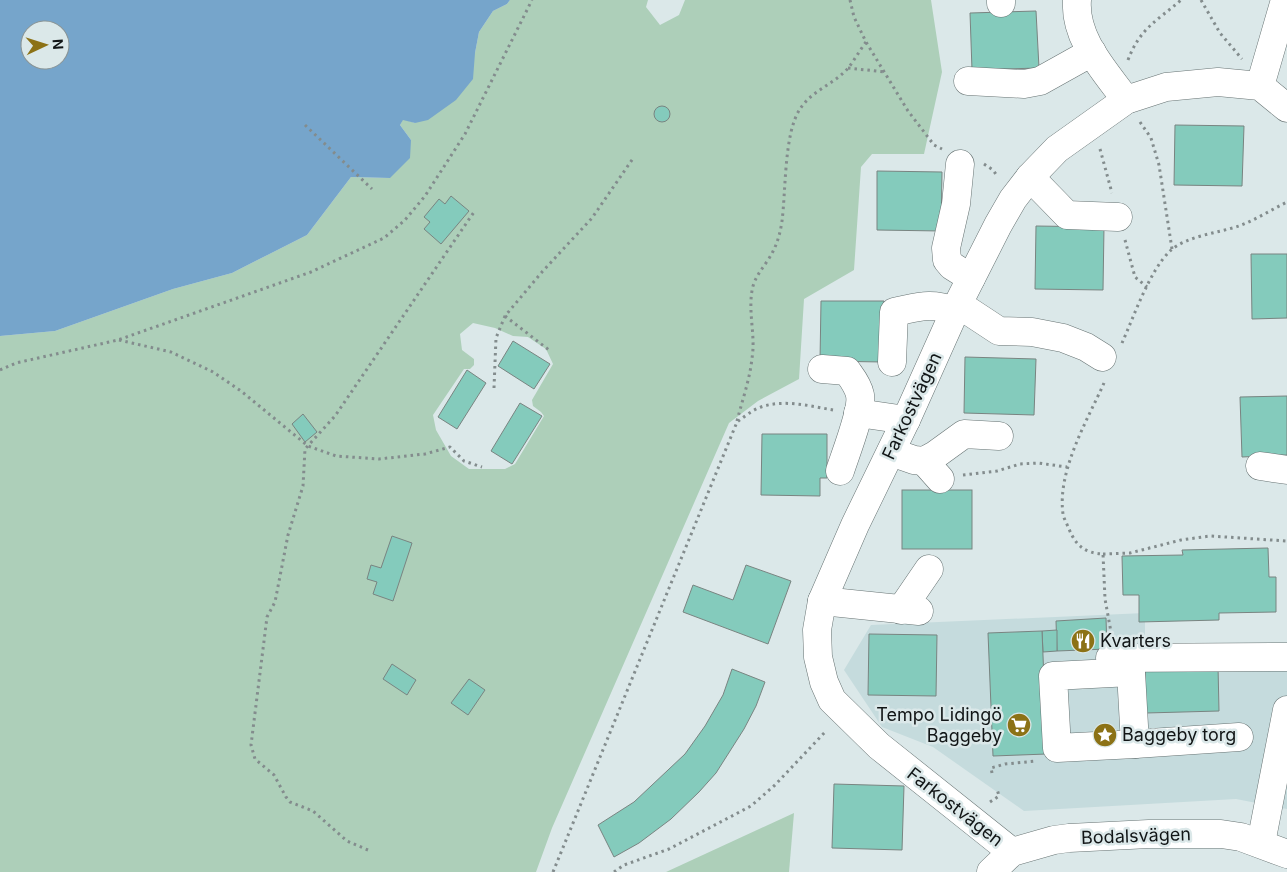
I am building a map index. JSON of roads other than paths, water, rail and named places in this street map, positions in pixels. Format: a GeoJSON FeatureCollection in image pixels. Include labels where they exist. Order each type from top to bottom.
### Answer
{"type":"FeatureCollection","features":[{"type":"Feature","properties":{"kind":"street"},"geometry":{"type":"LineString","coordinates":[[1077,0],[1078,24],[1092,52],[1126,100]]}},
{"type":"Feature","properties":{"kind":"street"},"geometry":{"type":"LineString","coordinates":[[1285,0],[1261,83],[1287,108]]}},
{"type":"Feature","properties":{"kind":"street"},"geometry":{"type":"LineString","coordinates":[[968,81],[1024,84],[1040,81],[1092,52]]}},
{"type":"Feature","properties":{"kind":"street","name":"Farkostvägen"},"geometry":{"type":"LineString","coordinates":[[1012,852],[879,746],[832,700],[824,682],[818,657],[817,630],[822,601],[956,308],[1013,199],[1030,177],[1057,149],[1126,100],[1166,87],[1218,82],[1261,83]]}},
{"type":"Feature","properties":{"kind":"street"},"geometry":{"type":"LineString","coordinates":[[962,159],[956,204],[946,248],[948,260],[952,266],[971,278]]}},
{"type":"Feature","properties":{"kind":"street"},"geometry":{"type":"LineString","coordinates":[[1030,177],[1066,215],[1118,217]]}},
{"type":"Feature","properties":{"kind":"street"},"geometry":{"type":"LineString","coordinates":[[892,362],[894,312],[929,305],[956,308],[999,331],[1032,332],[1063,338],[1086,347],[1109,362]]}},
{"type":"Feature","properties":{"kind":"street"},"geometry":{"type":"LineString","coordinates":[[822,369],[847,371],[856,384],[860,396],[858,413],[840,471]]}},
{"type":"Feature","properties":{"kind":"street"},"geometry":{"type":"LineString","coordinates":[[858,413],[906,420]]}},
{"type":"Feature","properties":{"kind":"street"},"geometry":{"type":"LineString","coordinates":[[891,452],[914,460],[932,470],[936,456],[964,434],[999,436]]}},
{"type":"Feature","properties":{"kind":"street"},"geometry":{"type":"LineString","coordinates":[[1260,466],[1287,470]]}},
{"type":"Feature","properties":{"kind":"street"},"geometry":{"type":"LineString","coordinates":[[822,601],[910,610],[929,569]]}},
{"type":"Feature","properties":{"kind":"street"},"geometry":{"type":"LineString","coordinates":[[1110,658],[1287,657]]}},
{"type":"Feature","properties":{"kind":"street"},"geometry":{"type":"LineString","coordinates":[[1135,744],[1131,672],[1053,676],[1057,748],[1135,744],[1239,737]]}},
{"type":"Feature","properties":{"kind":"street"},"geometry":{"type":"LineString","coordinates":[[1262,843],[1281,771],[1286,722]]}},
{"type":"Feature","properties":{"kind":"street","name":"Bodalsvägen"},"geometry":{"type":"LineString","coordinates":[[991,872],[1012,852],[1054,840],[1069,838],[1150,834],[1221,834],[1262,843],[1287,854]]}},
{"type":"Feature","properties":{"kind":"water"},"geometry":{"type":"Polygon","coordinates":[[[0,0],[510,0],[507,4],[493,11],[479,32],[473,79],[456,100],[428,120],[415,123],[403,120],[400,125],[411,140],[410,158],[390,178],[351,177],[307,235],[232,273],[173,289],[55,331],[0,336],[0,0]]]}},
{"type":"Feature","properties":{"kind":"place","name":"Kvarters"},"geometry":{"type":"Point","coordinates":[1083,641]}},
{"type":"Feature","properties":{"kind":"place","name":"Tempo Lidingö Baggeby"},"geometry":{"type":"Point","coordinates":[1019,725]}},
{"type":"Feature","properties":{"kind":"place","name":"Baggeby torg"},"geometry":{"type":"Point","coordinates":[1105,735]}}]}
